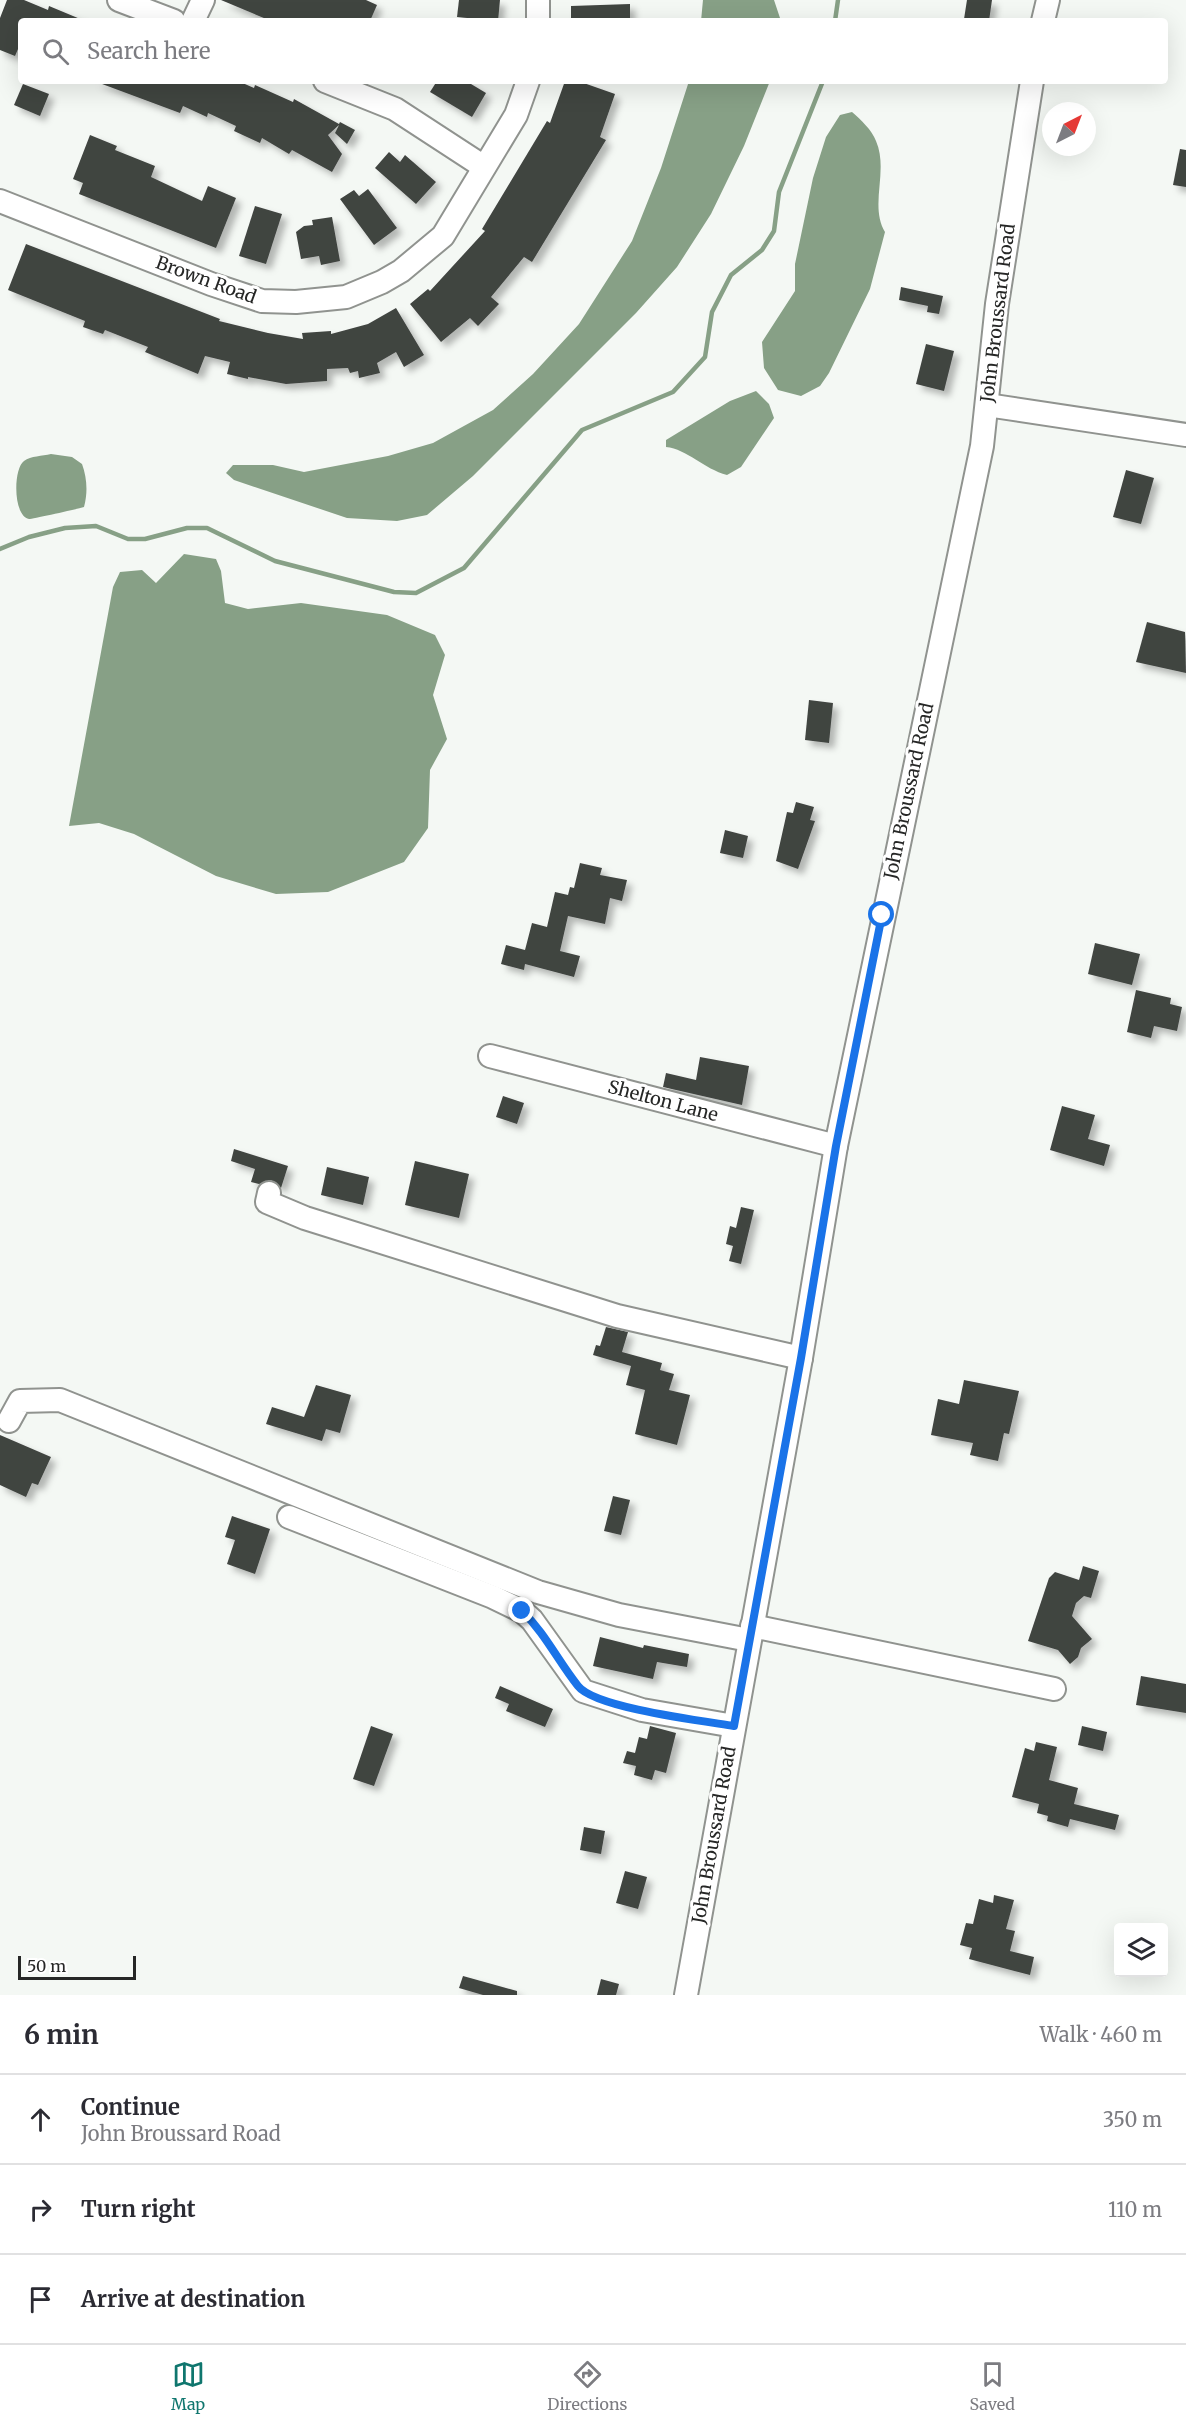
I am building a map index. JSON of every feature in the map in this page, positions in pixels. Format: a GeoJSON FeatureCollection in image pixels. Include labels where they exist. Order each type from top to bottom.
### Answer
{"type":"FeatureCollection","features":[{"type":"Feature","properties":{"kind":"street"},"geometry":{"type":"LineString","coordinates":[[119,0],[166,18]]}},
{"type":"Feature","properties":{"kind":"street"},"geometry":{"type":"LineString","coordinates":[[194,18],[202,0]]}},
{"type":"Feature","properties":{"kind":"street"},"geometry":{"type":"LineString","coordinates":[[538,0],[538,18]]}},
{"type":"Feature","properties":{"kind":"street"},"geometry":{"type":"LineString","coordinates":[[1044,18],[1048,0]]}},
{"type":"Feature","properties":{"kind":"street"},"geometry":{"type":"LineString","coordinates":[[332,84],[395,109],[484,167]]}},
{"type":"Feature","properties":{"kind":"street","name":"Brown Road"},"geometry":{"type":"LineString","coordinates":[[0,201],[210,284],[262,301],[296,302],[346,297],[382,282],[401,271],[443,236],[516,115],[527,84]]}},
{"type":"Feature","properties":{"kind":"street","name":"John Broussard Road"},"geometry":{"type":"LineString","coordinates":[[686,1995],[801,1358],[836,1146],[982,446],[997,304],[1032,84]]}},
{"type":"Feature","properties":{"kind":"street"},"geometry":{"type":"LineString","coordinates":[[987,405],[1186,435]]}},
{"type":"Feature","properties":{"kind":"street","name":"Shelton Lane"},"geometry":{"type":"LineString","coordinates":[[490,1056],[836,1146]]}},
{"type":"Feature","properties":{"kind":"street"},"geometry":{"type":"LineString","coordinates":[[269,1193],[267,1202],[273,1207],[617,1316],[801,1358]]}},
{"type":"Feature","properties":{"kind":"street"},"geometry":{"type":"LineString","coordinates":[[9,1421],[20,1401],[60,1400],[538,1592],[619,1616],[750,1633],[1054,1689]]}},
{"type":"Feature","properties":{"kind":"street"},"geometry":{"type":"LineString","coordinates":[[289,1517],[493,1597],[522,1611],[537,1627],[583,1691],[642,1710],[734,1726]]}},
{"type":"Feature","properties":{"kind":"shaded area"},"geometry":{"type":"Polygon","coordinates":[[[703,0],[774,0],[780,18],[701,18],[703,0]]]}},
{"type":"Feature","properties":{"kind":"shaded area"},"geometry":{"type":"Polygon","coordinates":[[[688,84],[769,84],[744,146],[711,214],[677,267],[636,313],[473,476],[427,515],[397,521],[347,518],[234,480],[226,473],[233,465],[273,465],[304,472],[388,456],[433,443],[493,410],[533,374],[579,324],[632,241],[661,168],[688,84]]]}},
{"type":"Feature","properties":{"kind":"shaded area"},"geometry":{"type":"Polygon","coordinates":[[[852,112],[872,133],[876,141],[881,164],[879,211],[885,232],[870,289],[829,373],[820,386],[801,396],[778,390],[764,368],[762,342],[795,291],[795,264],[813,178],[826,137],[840,115],[852,112]]]}},
{"type":"Feature","properties":{"kind":"shaded area"},"geometry":{"type":"Polygon","coordinates":[[[756,391],[769,404],[774,418],[741,467],[727,475],[681,451],[666,447],[666,440],[730,401],[756,391]]]}},
{"type":"Feature","properties":{"kind":"shaded area"},"geometry":{"type":"Polygon","coordinates":[[[51,454],[72,457],[82,464],[86,485],[84,507],[29,519],[20,510],[17,501],[20,466],[27,459],[51,454]]]}},
{"type":"Feature","properties":{"kind":"shaded area"},"geometry":{"type":"Polygon","coordinates":[[[184,554],[216,559],[221,571],[225,603],[248,609],[301,603],[387,615],[435,635],[445,655],[433,695],[447,739],[430,770],[428,828],[404,862],[328,892],[276,894],[216,876],[134,834],[99,823],[69,826],[113,587],[120,572],[142,570],[156,583],[184,554]]]}},
{"type":"Feature","properties":{"kind":"building"},"geometry":{"type":"Polygon","coordinates":[[[7,0],[24,0],[48,10],[49,6],[78,18],[18,18],[18,49],[15,56],[0,50],[0,18],[7,0]]]}},
{"type":"Feature","properties":{"kind":"building"},"geometry":{"type":"Polygon","coordinates":[[[221,0],[366,0],[377,5],[371,18],[264,18],[221,0]]]}},
{"type":"Feature","properties":{"kind":"building"},"geometry":{"type":"Polygon","coordinates":[[[459,0],[500,0],[498,18],[457,17],[459,0]]]}},
{"type":"Feature","properties":{"kind":"building"},"geometry":{"type":"Polygon","coordinates":[[[967,0],[992,0],[989,18],[964,18],[967,0]]]}},
{"type":"Feature","properties":{"kind":"building"},"geometry":{"type":"Polygon","coordinates":[[[630,4],[630,18],[571,18],[571,6],[630,4]]]}},
{"type":"Feature","properties":{"kind":"building"},"geometry":{"type":"Polygon","coordinates":[[[23,84],[49,94],[40,116],[14,105],[23,84]]]}},
{"type":"Feature","properties":{"kind":"building"},"geometry":{"type":"Polygon","coordinates":[[[102,84],[245,84],[254,88],[255,85],[293,102],[294,99],[339,124],[340,122],[355,130],[347,144],[335,133],[339,125],[328,135],[342,154],[332,172],[292,150],[289,154],[262,138],[260,143],[234,131],[236,126],[208,113],[207,117],[183,106],[180,113],[102,84]]]}},
{"type":"Feature","properties":{"kind":"building"},"geometry":{"type":"Polygon","coordinates":[[[435,84],[471,84],[486,93],[472,117],[430,92],[435,84]]]}},
{"type":"Feature","properties":{"kind":"building"},"geometry":{"type":"Polygon","coordinates":[[[564,84],[587,84],[615,94],[600,137],[606,140],[532,262],[524,257],[491,297],[499,304],[478,326],[470,318],[441,342],[410,304],[428,289],[430,291],[485,231],[482,229],[547,121],[550,123],[564,84]]]}},
{"type":"Feature","properties":{"kind":"building"},"geometry":{"type":"Polygon","coordinates":[[[90,135],[117,146],[115,150],[155,166],[151,177],[202,201],[208,186],[236,198],[216,248],[79,194],[83,183],[73,179],[90,135]]]}},
{"type":"Feature","properties":{"kind":"building"},"geometry":{"type":"Polygon","coordinates":[[[1180,149],[1186,150],[1186,187],[1173,185],[1180,149]]]}},
{"type":"Feature","properties":{"kind":"building"},"geometry":{"type":"Polygon","coordinates":[[[389,152],[400,162],[405,155],[436,182],[416,204],[375,168],[389,152]]]}},
{"type":"Feature","properties":{"kind":"building"},"geometry":{"type":"Polygon","coordinates":[[[368,189],[397,228],[374,245],[340,199],[354,190],[359,196],[368,189]]]}},
{"type":"Feature","properties":{"kind":"building"},"geometry":{"type":"Polygon","coordinates":[[[255,206],[282,214],[266,264],[239,256],[255,206]]]}},
{"type":"Feature","properties":{"kind":"building"},"geometry":{"type":"Polygon","coordinates":[[[332,217],[340,261],[321,265],[319,256],[301,259],[296,232],[304,226],[313,225],[312,220],[332,217]]]}},
{"type":"Feature","properties":{"kind":"building"},"geometry":{"type":"Polygon","coordinates":[[[26,244],[220,319],[219,321],[268,333],[303,339],[302,333],[331,331],[331,334],[368,324],[396,308],[424,355],[404,367],[396,352],[377,363],[380,373],[359,378],[358,371],[350,373],[348,368],[327,369],[327,381],[286,384],[248,377],[248,379],[227,374],[230,362],[205,356],[198,374],[145,352],[148,347],[105,330],[103,334],[83,327],[85,321],[8,290],[26,244]]]}},
{"type":"Feature","properties":{"kind":"building"},"geometry":{"type":"Polygon","coordinates":[[[901,287],[943,296],[939,314],[927,312],[928,306],[899,300],[901,287]]]}},
{"type":"Feature","properties":{"kind":"building"},"geometry":{"type":"Polygon","coordinates":[[[926,344],[954,351],[944,391],[916,384],[926,344]]]}},
{"type":"Feature","properties":{"kind":"building"},"geometry":{"type":"Polygon","coordinates":[[[1126,470],[1154,478],[1141,524],[1113,517],[1126,470]]]}},
{"type":"Feature","properties":{"kind":"building"},"geometry":{"type":"Polygon","coordinates":[[[1147,622],[1185,632],[1186,673],[1136,662],[1147,622]]]}},
{"type":"Feature","properties":{"kind":"building"},"geometry":{"type":"Polygon","coordinates":[[[809,700],[833,703],[829,743],[805,740],[809,700]]]}},
{"type":"Feature","properties":{"kind":"building"},"geometry":{"type":"Polygon","coordinates":[[[796,802],[814,807],[810,820],[815,821],[798,869],[776,861],[787,812],[793,813],[796,802]]]}},
{"type":"Feature","properties":{"kind":"building"},"geometry":{"type":"Polygon","coordinates":[[[725,830],[748,836],[743,858],[720,853],[725,830]]]}},
{"type":"Feature","properties":{"kind":"building"},"geometry":{"type":"Polygon","coordinates":[[[580,863],[602,868],[600,875],[627,880],[622,901],[610,898],[605,924],[568,916],[560,951],[580,956],[574,977],[525,964],[524,970],[501,964],[506,945],[525,950],[532,923],[547,927],[555,892],[568,895],[570,887],[574,888],[580,863]]]}},
{"type":"Feature","properties":{"kind":"building"},"geometry":{"type":"Polygon","coordinates":[[[1095,943],[1140,954],[1132,985],[1088,974],[1095,943]]]}},
{"type":"Feature","properties":{"kind":"building"},"geometry":{"type":"Polygon","coordinates":[[[1136,990],[1171,998],[1170,1004],[1182,1007],[1177,1031],[1154,1026],[1151,1038],[1127,1032],[1136,990]]]}},
{"type":"Feature","properties":{"kind":"building"},"geometry":{"type":"Polygon","coordinates":[[[700,1057],[749,1066],[742,1105],[663,1087],[666,1073],[696,1080],[700,1057]]]}},
{"type":"Feature","properties":{"kind":"building"},"geometry":{"type":"Polygon","coordinates":[[[503,1096],[524,1103],[517,1124],[496,1117],[503,1096]]]}},
{"type":"Feature","properties":{"kind":"building"},"geometry":{"type":"Polygon","coordinates":[[[1062,1106],[1095,1115],[1088,1139],[1110,1145],[1104,1166],[1050,1150],[1062,1106]]]}},
{"type":"Feature","properties":{"kind":"building"},"geometry":{"type":"Polygon","coordinates":[[[234,1149],[288,1166],[281,1188],[271,1180],[259,1184],[251,1182],[255,1169],[231,1161],[234,1149]]]}},
{"type":"Feature","properties":{"kind":"building"},"geometry":{"type":"Polygon","coordinates":[[[415,1161],[469,1174],[459,1218],[405,1205],[415,1161]]]}},
{"type":"Feature","properties":{"kind":"building"},"geometry":{"type":"Polygon","coordinates":[[[327,1167],[369,1177],[363,1205],[321,1195],[327,1167]]]}},
{"type":"Feature","properties":{"kind":"building"},"geometry":{"type":"Polygon","coordinates":[[[741,1207],[754,1210],[741,1264],[729,1261],[733,1246],[726,1244],[730,1226],[736,1228],[741,1207]]]}},
{"type":"Feature","properties":{"kind":"building"},"geometry":{"type":"Polygon","coordinates":[[[606,1327],[628,1332],[622,1352],[662,1363],[660,1370],[674,1374],[669,1390],[690,1395],[677,1445],[635,1434],[645,1390],[626,1385],[631,1366],[593,1355],[596,1345],[600,1346],[606,1327]]]}},
{"type":"Feature","properties":{"kind":"building"},"geometry":{"type":"Polygon","coordinates":[[[964,1380],[1019,1391],[1009,1434],[1004,1433],[998,1461],[970,1455],[973,1443],[931,1435],[938,1399],[959,1404],[964,1380]]]}},
{"type":"Feature","properties":{"kind":"building"},"geometry":{"type":"Polygon","coordinates":[[[316,1385],[351,1395],[340,1433],[326,1429],[322,1441],[266,1424],[272,1407],[304,1417],[316,1385]]]}},
{"type":"Feature","properties":{"kind":"building"},"geometry":{"type":"Polygon","coordinates":[[[0,1435],[51,1457],[38,1485],[32,1483],[26,1497],[0,1485],[0,1435]]]}},
{"type":"Feature","properties":{"kind":"building"},"geometry":{"type":"Polygon","coordinates":[[[613,1496],[630,1500],[621,1535],[604,1531],[613,1496]]]}},
{"type":"Feature","properties":{"kind":"building"},"geometry":{"type":"Polygon","coordinates":[[[232,1516],[270,1529],[255,1574],[227,1564],[235,1540],[225,1537],[232,1516]]]}},
{"type":"Feature","properties":{"kind":"building"},"geometry":{"type":"Polygon","coordinates":[[[1083,1566],[1099,1571],[1091,1598],[1084,1596],[1076,1603],[1072,1616],[1092,1639],[1081,1648],[1078,1657],[1070,1664],[1058,1650],[1028,1641],[1049,1578],[1055,1572],[1079,1580],[1083,1566]]]}},
{"type":"Feature","properties":{"kind":"building"},"geometry":{"type":"Polygon","coordinates":[[[600,1637],[643,1648],[644,1645],[689,1654],[687,1667],[657,1662],[653,1679],[593,1666],[600,1637]]]}},
{"type":"Feature","properties":{"kind":"building"},"geometry":{"type":"Polygon","coordinates":[[[1141,1676],[1186,1684],[1186,1713],[1136,1705],[1141,1676]]]}},
{"type":"Feature","properties":{"kind":"building"},"geometry":{"type":"Polygon","coordinates":[[[500,1686],[553,1709],[545,1727],[506,1711],[509,1704],[495,1698],[500,1686]]]}},
{"type":"Feature","properties":{"kind":"building"},"geometry":{"type":"Polygon","coordinates":[[[371,1726],[393,1734],[374,1786],[353,1779],[371,1726]]]}},
{"type":"Feature","properties":{"kind":"building"},"geometry":{"type":"Polygon","coordinates":[[[650,1726],[676,1733],[666,1773],[655,1770],[652,1780],[634,1775],[636,1766],[623,1763],[627,1751],[635,1753],[639,1737],[647,1739],[650,1726]]]}},
{"type":"Feature","properties":{"kind":"building"},"geometry":{"type":"Polygon","coordinates":[[[1082,1726],[1107,1732],[1103,1751],[1078,1745],[1082,1726]]]}},
{"type":"Feature","properties":{"kind":"building"},"geometry":{"type":"Polygon","coordinates":[[[1036,1742],[1057,1747],[1049,1780],[1078,1788],[1074,1804],[1119,1815],[1115,1830],[1070,1819],[1068,1827],[1047,1821],[1048,1816],[1037,1813],[1039,1804],[1012,1797],[1025,1748],[1034,1751],[1036,1742]]]}},
{"type":"Feature","properties":{"kind":"building"},"geometry":{"type":"Polygon","coordinates":[[[584,1827],[605,1831],[601,1854],[580,1850],[584,1827]]]}},
{"type":"Feature","properties":{"kind":"building"},"geometry":{"type":"Polygon","coordinates":[[[625,1871],[647,1877],[638,1909],[616,1903],[625,1871]]]}},
{"type":"Feature","properties":{"kind":"building"},"geometry":{"type":"Polygon","coordinates":[[[994,1895],[1014,1900],[1006,1929],[1015,1931],[1010,1951],[1034,1957],[1030,1975],[969,1959],[972,1948],[960,1945],[966,1923],[973,1924],[979,1899],[993,1903],[994,1895]]]}},
{"type":"Feature","properties":{"kind":"building"},"geometry":{"type":"Polygon","coordinates":[[[463,1976],[517,1991],[517,1995],[483,1995],[459,1988],[463,1976]]]}},
{"type":"Feature","properties":{"kind":"building"},"geometry":{"type":"Polygon","coordinates":[[[601,1979],[619,1984],[616,1995],[597,1995],[601,1979]]]}},
{"type":"Feature","properties":{"kind":"waterway"},"geometry":{"type":"LineString","coordinates":[[835,18],[838,0]]}},
{"type":"Feature","properties":{"kind":"waterway"},"geometry":{"type":"LineString","coordinates":[[0,549],[29,537],[65,528],[96,526],[128,539],[145,539],[187,528],[207,528],[275,561],[394,592],[416,593],[464,568],[582,430],[673,392],[705,357],[712,312],[731,275],[762,250],[774,231],[779,192],[822,84]]}},
{"type":"Feature","properties":{"kind":"route"},"geometry":{"type":"LineString","coordinates":[[522,1611],[532,1620],[583,1691],[642,1710],[734,1726],[801,1358],[836,1146],[882,915]]}}]}
